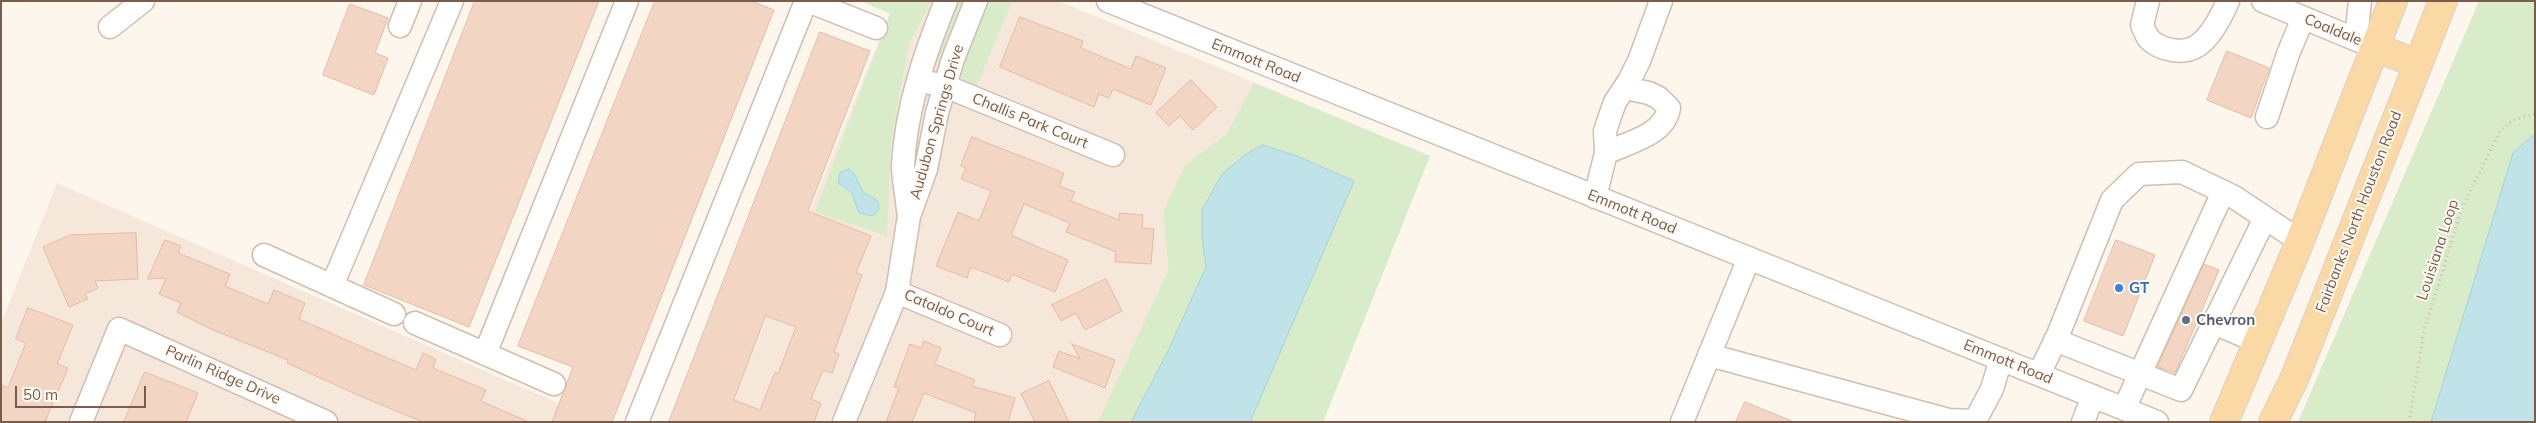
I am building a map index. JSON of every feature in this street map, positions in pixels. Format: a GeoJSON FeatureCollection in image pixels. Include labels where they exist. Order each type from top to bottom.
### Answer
{"type":"FeatureCollection","features":[{"type":"Feature","properties":{"kind":"main road"},"geometry":{"type":"LineString","coordinates":[[2224,422],[2300,241],[2365,43],[2393,1]]}},
{"type":"Feature","properties":{"kind":"main road","name":"Fairbanks North Houston Road"},"geometry":{"type":"LineString","coordinates":[[2273,422],[2295,377],[2443,1]]}},
{"type":"Feature","properties":{"kind":"main road"},"geometry":{"type":"LineString","coordinates":[[2365,43],[2418,64]]}},
{"type":"Feature","properties":{"kind":"street"},"geometry":{"type":"LineString","coordinates":[[110,27],[143,1]]}},
{"type":"Feature","properties":{"kind":"street"},"geometry":{"type":"LineString","coordinates":[[400,26],[410,1]]}},
{"type":"Feature","properties":{"kind":"street"},"geometry":{"type":"LineString","coordinates":[[332,286],[452,1]]}},
{"type":"Feature","properties":{"kind":"street"},"geometry":{"type":"LineString","coordinates":[[485,354],[627,1]]}},
{"type":"Feature","properties":{"kind":"street"},"geometry":{"type":"LineString","coordinates":[[637,422],[807,1],[876,28]]}},
{"type":"Feature","properties":{"kind":"street","name":"Audubon Springs Drive"},"geometry":{"type":"LineString","coordinates":[[909,216],[903,166],[918,80],[925,52],[946,1]]}},
{"type":"Feature","properties":{"kind":"street","name":"Audubon Springs Drive"},"geometry":{"type":"LineString","coordinates":[[844,422],[897,292],[909,216],[926,169],[945,86],[976,1]]}},
{"type":"Feature","properties":{"kind":"street"},"geometry":{"type":"LineString","coordinates":[[1595,196],[1606,153],[1606,131],[1609,119],[1615,102],[1625,88],[1639,60],[1661,1]]}},
{"type":"Feature","properties":{"kind":"street"},"geometry":{"type":"LineString","coordinates":[[2148,1],[2142,25],[2149,38],[2164,48],[2180,52],[2196,47],[2221,18],[2228,1]]}},
{"type":"Feature","properties":{"kind":"street","name":"Coaldale"},"geometry":{"type":"LineString","coordinates":[[2263,1],[2365,43]]}},
{"type":"Feature","properties":{"kind":"street"},"geometry":{"type":"LineString","coordinates":[[2360,1],[2365,43]]}},
{"type":"Feature","properties":{"kind":"street","name":"Emmott Road"},"geometry":{"type":"LineString","coordinates":[[1113,2],[2157,422]]}},
{"type":"Feature","properties":{"kind":"street"},"geometry":{"type":"LineString","coordinates":[[2267,116],[2288,54],[2303,18]]}},
{"type":"Feature","properties":{"kind":"street","name":"Challis Park Court"},"geometry":{"type":"LineString","coordinates":[[918,80],[945,86],[1113,155]]}},
{"type":"Feature","properties":{"kind":"street"},"geometry":{"type":"LineString","coordinates":[[1606,153],[1638,140],[1667,118],[1669,108],[1659,98],[1625,88]]}},
{"type":"Feature","properties":{"kind":"street"},"geometry":{"type":"LineString","coordinates":[[2039,374],[2055,340],[2112,200],[2139,174],[2182,172],[2223,192],[2300,241]]}},
{"type":"Feature","properties":{"kind":"street"},"geometry":{"type":"LineString","coordinates":[[2124,408],[2223,192]]}},
{"type":"Feature","properties":{"kind":"street"},"geometry":{"type":"LineString","coordinates":[[2055,340],[2181,390],[2266,218]]}},
{"type":"Feature","properties":{"kind":"street"},"geometry":{"type":"LineString","coordinates":[[264,255],[394,314]]}},
{"type":"Feature","properties":{"kind":"street"},"geometry":{"type":"LineString","coordinates":[[1682,422],[1749,258]]}},
{"type":"Feature","properties":{"kind":"street","name":"Cataldo Court"},"geometry":{"type":"LineString","coordinates":[[897,292],[1000,335]]}},
{"type":"Feature","properties":{"kind":"street"},"geometry":{"type":"LineString","coordinates":[[415,323],[554,384]]}},
{"type":"Feature","properties":{"kind":"street"},"geometry":{"type":"LineString","coordinates":[[2214,324],[2258,342]]}},
{"type":"Feature","properties":{"kind":"street","name":"Parlin Ridge Drive"},"geometry":{"type":"LineString","coordinates":[[81,422],[119,329],[323,421]]}},
{"type":"Feature","properties":{"kind":"street"},"geometry":{"type":"LineString","coordinates":[[1709,355],[1949,420],[1975,421],[1992,389],[2002,359]]}},
{"type":"Feature","properties":{"kind":"street"},"geometry":{"type":"LineString","coordinates":[[2083,422],[2093,396]]}},
{"type":"Feature","properties":{"kind":"path","name":"Louisiana Loop"},"geometry":{"type":"LineString","coordinates":[[2409,422],[2424,331],[2462,208],[2500,131],[2512,120],[2535,114]]}},
{"type":"Feature","properties":{"kind":"shaded area"},"geometry":{"type":"Polygon","coordinates":[[[895,1],[1059,1],[1430,156],[1323,422],[725,422],[895,1]]]}},
{"type":"Feature","properties":{"kind":"shaded area"},"geometry":{"type":"Polygon","coordinates":[[[57,183],[601,422],[1,422],[1,324],[57,183]]]}},
{"type":"Feature","properties":{"kind":"green space"},"geometry":{"type":"Polygon","coordinates":[[[861,1],[931,1],[909,45],[891,142],[887,236],[815,212],[890,14],[861,1]]]}},
{"type":"Feature","properties":{"kind":"green space"},"geometry":{"type":"Polygon","coordinates":[[[955,1],[966,1],[941,63],[932,57],[955,1]]]}},
{"type":"Feature","properties":{"kind":"green space"},"geometry":{"type":"Polygon","coordinates":[[[984,1],[1012,1],[976,88],[965,85],[957,68],[984,1]]]}},
{"type":"Feature","properties":{"kind":"green space"},"geometry":{"type":"Polygon","coordinates":[[[2479,1],[2535,1],[2535,422],[2298,422],[2479,1]]]}},
{"type":"Feature","properties":{"kind":"green space"},"geometry":{"type":"Polygon","coordinates":[[[1254,83],[1430,156],[1323,422],[1095,422],[1100,418],[1169,269],[1163,213],[1185,165],[1226,135],[1254,83]]]}},
{"type":"Feature","properties":{"kind":"water"},"geometry":{"type":"Polygon","coordinates":[[[2535,136],[2535,422],[2431,422],[2513,153],[2535,136]]]}},
{"type":"Feature","properties":{"kind":"water"},"geometry":{"type":"Polygon","coordinates":[[[1263,145],[1297,156],[1354,181],[1250,422],[1131,422],[1169,349],[1206,267],[1202,237],[1202,210],[1222,174],[1246,154],[1263,145]]]}},
{"type":"Feature","properties":{"kind":"water"},"geometry":{"type":"Polygon","coordinates":[[[849,169],[854,173],[863,192],[878,202],[879,209],[873,216],[859,213],[852,193],[838,183],[840,173],[849,169]]]}},
{"type":"Feature","properties":{"kind":"building"},"geometry":{"type":"Polygon","coordinates":[[[475,1],[599,1],[469,327],[364,285],[475,1]]]}},
{"type":"Feature","properties":{"kind":"building"},"geometry":{"type":"Polygon","coordinates":[[[655,1],[751,1],[774,10],[612,422],[552,422],[573,367],[518,346],[655,1]]]}},
{"type":"Feature","properties":{"kind":"building"},"geometry":{"type":"Polygon","coordinates":[[[350,4],[388,18],[375,53],[388,58],[374,95],[323,75],[350,4]]]}},
{"type":"Feature","properties":{"kind":"building"},"geometry":{"type":"Polygon","coordinates":[[[1020,17],[1083,41],[1081,48],[1131,69],[1136,56],[1166,68],[1151,105],[1113,89],[1109,98],[1099,94],[1094,107],[1000,67],[1020,17]]]}},
{"type":"Feature","properties":{"kind":"building"},"geometry":{"type":"Polygon","coordinates":[[[820,32],[870,51],[808,211],[871,236],[856,273],[862,275],[834,352],[839,354],[832,373],[823,370],[811,399],[821,403],[814,422],[669,422],[820,32]],[[766,316],[734,400],[760,410],[775,372],[778,374],[796,327],[766,316]]]}},
{"type":"Feature","properties":{"kind":"building"},"geometry":{"type":"Polygon","coordinates":[[[2227,51],[2269,68],[2251,118],[2207,100],[2227,51]]]}},
{"type":"Feature","properties":{"kind":"building"},"geometry":{"type":"Polygon","coordinates":[[[1191,80],[1217,107],[1193,130],[1180,116],[1169,126],[1156,113],[1191,80]]]}},
{"type":"Feature","properties":{"kind":"building"},"geometry":{"type":"Polygon","coordinates":[[[972,137],[1064,173],[1059,186],[1075,192],[1071,201],[1119,220],[1119,213],[1143,215],[1142,228],[1154,229],[1151,264],[1115,262],[1116,252],[1066,232],[1070,223],[1024,204],[1011,235],[1068,260],[1055,292],[1012,274],[1009,282],[971,267],[967,278],[936,266],[958,212],[979,221],[991,191],[961,179],[966,168],[961,166],[972,137]]]}},
{"type":"Feature","properties":{"kind":"building"},"geometry":{"type":"Polygon","coordinates":[[[136,233],[138,279],[95,281],[98,288],[85,294],[88,299],[69,307],[43,247],[70,235],[136,233]]]}},
{"type":"Feature","properties":{"kind":"building"},"geometry":{"type":"Polygon","coordinates":[[[165,240],[181,246],[178,253],[230,274],[225,286],[268,304],[274,290],[305,303],[299,319],[378,354],[416,370],[423,353],[436,359],[433,368],[486,390],[481,401],[529,422],[423,422],[360,396],[287,363],[288,360],[213,330],[177,312],[181,303],[159,294],[166,278],[148,279],[165,240]]]}},
{"type":"Feature","properties":{"kind":"building","name":"GT"},"geometry":{"type":"Polygon","coordinates":[[[2116,240],[2155,255],[2123,336],[2084,321],[2116,240]]]}},
{"type":"Feature","properties":{"kind":"building","name":"Chevron"},"geometry":{"type":"Polygon","coordinates":[[[2204,264],[2219,270],[2175,373],[2158,367],[2204,264]]]}},
{"type":"Feature","properties":{"kind":"building"},"geometry":{"type":"Polygon","coordinates":[[[1106,279],[1122,311],[1085,330],[1076,313],[1061,321],[1052,305],[1106,279]]]}},
{"type":"Feature","properties":{"kind":"building"},"geometry":{"type":"Polygon","coordinates":[[[28,308],[73,325],[57,364],[68,368],[45,422],[1,422],[1,385],[8,388],[26,343],[16,339],[28,308]]]}},
{"type":"Feature","properties":{"kind":"building"},"geometry":{"type":"Polygon","coordinates":[[[924,341],[941,348],[935,364],[975,380],[972,386],[1015,398],[1008,422],[974,422],[976,413],[924,393],[912,422],[886,422],[899,388],[894,387],[910,344],[921,348],[924,341]]]}},
{"type":"Feature","properties":{"kind":"building"},"geometry":{"type":"Polygon","coordinates":[[[1072,344],[1115,360],[1105,388],[1053,367],[1059,351],[1080,359],[1072,344]]]}},
{"type":"Feature","properties":{"kind":"building"},"geometry":{"type":"Polygon","coordinates":[[[145,372],[198,393],[186,422],[124,422],[145,372]]]}},
{"type":"Feature","properties":{"kind":"building"},"geometry":{"type":"Polygon","coordinates":[[[1049,381],[1069,422],[1035,422],[1021,394],[1049,381]]]}},
{"type":"Feature","properties":{"kind":"building"},"geometry":{"type":"Polygon","coordinates":[[[1745,402],[1792,421],[1792,422],[1736,422],[1745,402]]]}},
{"type":"Feature","properties":{"kind":"place","name":"GT"},"geometry":{"type":"Point","coordinates":[2119,288]}},
{"type":"Feature","properties":{"kind":"place","name":"Chevron"},"geometry":{"type":"Point","coordinates":[2186,320]}}]}
